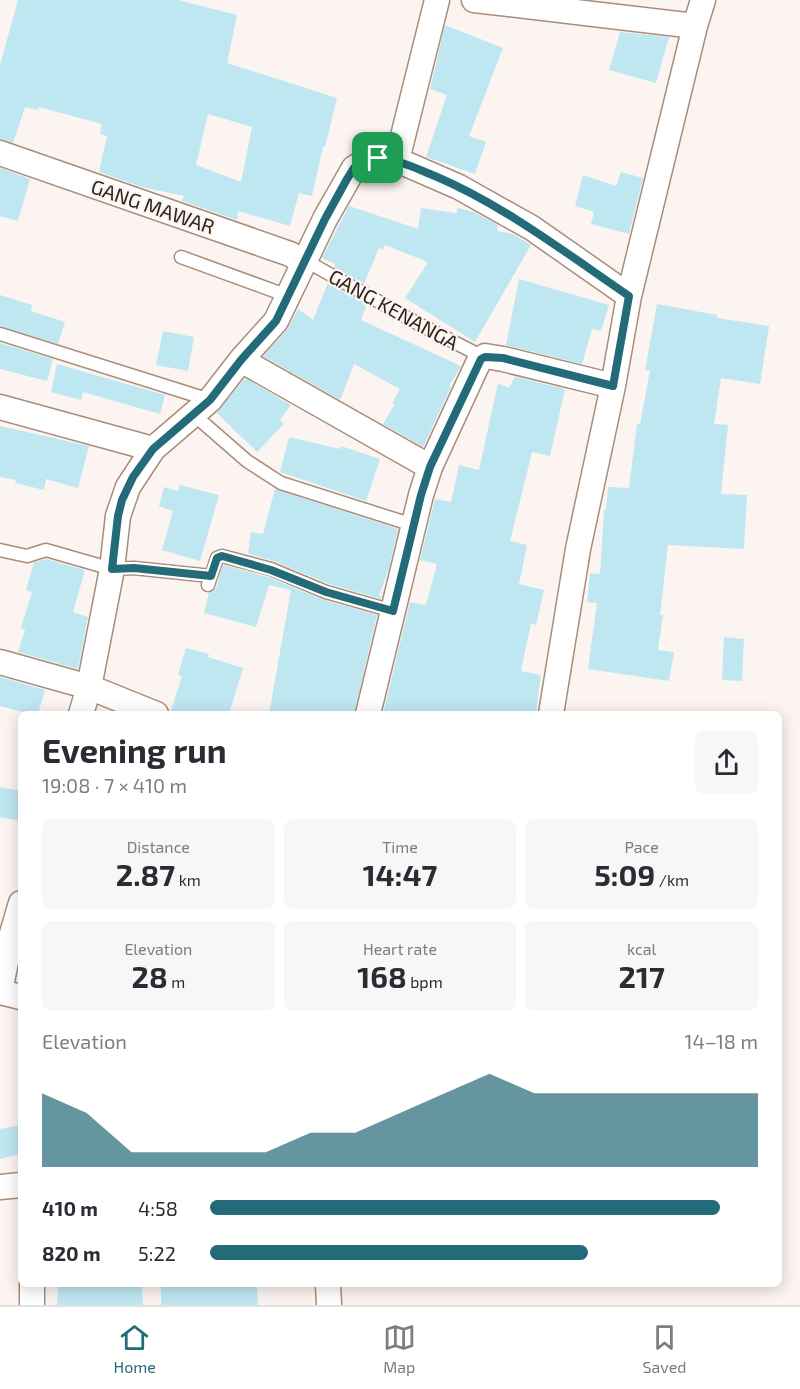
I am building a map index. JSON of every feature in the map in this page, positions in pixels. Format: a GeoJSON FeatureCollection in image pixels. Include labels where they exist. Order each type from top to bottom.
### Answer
{"type":"FeatureCollection","features":[{"type":"Feature","properties":{"kind":"street"},"geometry":{"type":"LineString","coordinates":[[397,160],[437,0]]}},
{"type":"Feature","properties":{"kind":"street"},"geometry":{"type":"LineString","coordinates":[[474,0],[695,26]]}},
{"type":"Feature","properties":{"kind":"street"},"geometry":{"type":"LineString","coordinates":[[551,711],[578,549],[613,386],[629,296],[703,0]]}},
{"type":"Feature","properties":{"kind":"street","name":"GANG MAWAR"},"geometry":{"type":"LineString","coordinates":[[0,153],[290,254],[305,262]]}},
{"type":"Feature","properties":{"kind":"street"},"geometry":{"type":"LineString","coordinates":[[82,711],[89,687],[112,569],[122,500],[133,477],[153,449],[202,407],[276,321],[325,219],[354,168],[368,159],[397,160],[459,187],[532,228],[629,296]]}},
{"type":"Feature","properties":{"kind":"street"},"geometry":{"type":"LineString","coordinates":[[369,711],[430,467],[478,363],[483,357],[503,358],[613,386]]}},
{"type":"Feature","properties":{"kind":"street"},"geometry":{"type":"LineString","coordinates":[[241,360],[430,467]]}},
{"type":"Feature","properties":{"kind":"street"},"geometry":{"type":"LineString","coordinates":[[0,407],[153,449]]}},
{"type":"Feature","properties":{"kind":"street"},"geometry":{"type":"LineString","coordinates":[[0,662],[89,687],[149,711]]}},
{"type":"Feature","properties":{"kind":"street"},"geometry":{"type":"LineString","coordinates":[[18,909],[5,935],[0,992],[18,996]]}},
{"type":"Feature","properties":{"kind":"street"},"geometry":{"type":"LineString","coordinates":[[0,1187],[18,1185]]}},
{"type":"Feature","properties":{"kind":"street"},"geometry":{"type":"LineString","coordinates":[[32,1287],[32,1305]]}},
{"type":"Feature","properties":{"kind":"street"},"geometry":{"type":"LineString","coordinates":[[328,1287],[329,1305]]}},
{"type":"Feature","properties":{"kind":"lane"},"geometry":{"type":"LineString","coordinates":[[182,257],[288,296]]}},
{"type":"Feature","properties":{"kind":"lane","name":"GANG KENANGA"},"geometry":{"type":"LineString","coordinates":[[305,262],[483,357]]}},
{"type":"Feature","properties":{"kind":"lane"},"geometry":{"type":"LineString","coordinates":[[0,334],[202,407],[247,461],[281,483],[414,525]]}},
{"type":"Feature","properties":{"kind":"lane"},"geometry":{"type":"LineString","coordinates":[[0,550],[27,556],[42,551],[51,551],[112,569],[134,568],[209,581],[217,558],[222,556],[271,570],[326,592],[393,611]]}},
{"type":"Feature","properties":{"kind":"building"},"geometry":{"type":"Polygon","coordinates":[[[18,0],[178,0],[237,15],[227,63],[337,98],[312,196],[299,193],[290,226],[238,211],[237,220],[182,201],[184,196],[142,187],[99,172],[107,136],[100,134],[102,124],[39,107],[38,110],[25,107],[13,143],[0,139],[0,65],[18,0]],[[208,114],[196,165],[241,182],[252,127],[208,114]]]}},
{"type":"Feature","properties":{"kind":"building"},"geometry":{"type":"Polygon","coordinates":[[[445,25],[503,48],[469,136],[486,142],[475,174],[426,157],[447,95],[430,89],[445,25]]]}},
{"type":"Feature","properties":{"kind":"building"},"geometry":{"type":"Polygon","coordinates":[[[620,32],[669,37],[656,83],[609,70],[620,32]]]}},
{"type":"Feature","properties":{"kind":"building"},"geometry":{"type":"Polygon","coordinates":[[[0,168],[30,179],[18,221],[0,216],[0,168]]]}},
{"type":"Feature","properties":{"kind":"building"},"geometry":{"type":"Polygon","coordinates":[[[621,172],[643,178],[629,234],[591,224],[594,212],[575,206],[583,175],[616,186],[621,172]]]}},
{"type":"Feature","properties":{"kind":"building"},"geometry":{"type":"Polygon","coordinates":[[[349,206],[418,229],[421,208],[456,213],[458,208],[474,212],[498,225],[497,231],[513,234],[531,245],[475,342],[405,298],[428,262],[385,245],[383,250],[379,248],[364,284],[322,258],[349,206]]]}},
{"type":"Feature","properties":{"kind":"building"},"geometry":{"type":"Polygon","coordinates":[[[519,279],[609,305],[601,331],[592,329],[582,364],[506,345],[519,279]]]}},
{"type":"Feature","properties":{"kind":"building"},"geometry":{"type":"Polygon","coordinates":[[[328,283],[367,304],[361,320],[461,366],[449,386],[451,387],[423,447],[383,424],[395,404],[392,403],[400,389],[354,364],[340,400],[263,356],[287,330],[298,309],[313,320],[328,283]]]}},
{"type":"Feature","properties":{"kind":"building"},"geometry":{"type":"Polygon","coordinates":[[[0,295],[32,305],[31,311],[65,322],[58,344],[0,326],[0,295]]]}},
{"type":"Feature","properties":{"kind":"building"},"geometry":{"type":"Polygon","coordinates":[[[657,304],[717,315],[717,318],[769,326],[760,384],[721,378],[714,424],[728,425],[721,494],[747,495],[744,549],[668,545],[658,650],[674,652],[669,681],[588,669],[597,603],[587,602],[590,573],[600,574],[604,510],[606,510],[608,487],[629,488],[637,424],[640,424],[650,370],[645,370],[657,304]]]}},
{"type":"Feature","properties":{"kind":"building"},"geometry":{"type":"Polygon","coordinates":[[[163,331],[194,337],[188,371],[156,365],[163,331]]]}},
{"type":"Feature","properties":{"kind":"building"},"geometry":{"type":"Polygon","coordinates":[[[0,343],[53,359],[47,381],[0,369],[0,343]]]}},
{"type":"Feature","properties":{"kind":"building"},"geometry":{"type":"Polygon","coordinates":[[[57,364],[165,395],[160,414],[83,392],[81,400],[51,392],[57,364]]]}},
{"type":"Feature","properties":{"kind":"building"},"geometry":{"type":"Polygon","coordinates":[[[515,377],[565,389],[550,456],[532,452],[510,541],[527,545],[519,584],[544,590],[536,625],[531,623],[521,671],[541,675],[536,711],[384,711],[410,602],[426,605],[437,564],[420,560],[435,499],[451,502],[459,465],[479,470],[498,383],[509,388],[515,377]]]}},
{"type":"Feature","properties":{"kind":"building"},"geometry":{"type":"Polygon","coordinates":[[[245,378],[291,405],[280,420],[284,424],[257,452],[217,413],[245,378]]]}},
{"type":"Feature","properties":{"kind":"building"},"geometry":{"type":"Polygon","coordinates":[[[0,426],[89,446],[78,488],[46,479],[44,490],[0,477],[0,426]]]}},
{"type":"Feature","properties":{"kind":"building"},"geometry":{"type":"Polygon","coordinates":[[[289,437],[340,449],[341,446],[380,459],[366,501],[280,472],[289,437]]]}},
{"type":"Feature","properties":{"kind":"building"},"geometry":{"type":"Polygon","coordinates":[[[180,485],[219,495],[200,561],[162,550],[173,511],[159,506],[164,487],[178,491],[180,485]]]}},
{"type":"Feature","properties":{"kind":"building"},"geometry":{"type":"Polygon","coordinates":[[[275,489],[398,529],[389,568],[379,596],[382,596],[381,599],[329,584],[274,561],[248,554],[251,532],[263,534],[275,489]]]}},
{"type":"Feature","properties":{"kind":"building"},"geometry":{"type":"Polygon","coordinates":[[[46,559],[85,570],[73,612],[88,617],[78,669],[18,652],[25,630],[21,628],[32,592],[26,590],[34,562],[46,559]]]}},
{"type":"Feature","properties":{"kind":"building"},"geometry":{"type":"Polygon","coordinates":[[[223,565],[268,577],[324,600],[377,615],[355,711],[270,711],[291,590],[269,585],[256,627],[204,613],[209,593],[216,588],[223,565]]]}},
{"type":"Feature","properties":{"kind":"building"},"geometry":{"type":"Polygon","coordinates":[[[724,637],[744,639],[742,681],[722,680],[724,637]]]}},
{"type":"Feature","properties":{"kind":"building"},"geometry":{"type":"Polygon","coordinates":[[[186,648],[209,654],[208,657],[243,668],[230,711],[171,711],[182,676],[178,675],[186,648]]]}},
{"type":"Feature","properties":{"kind":"building"},"geometry":{"type":"Polygon","coordinates":[[[0,677],[45,690],[39,711],[19,711],[0,706],[0,677]]]}},
{"type":"Feature","properties":{"kind":"building"},"geometry":{"type":"Polygon","coordinates":[[[0,787],[18,790],[18,820],[0,817],[0,787]]]}},
{"type":"Feature","properties":{"kind":"building"},"geometry":{"type":"Polygon","coordinates":[[[18,1126],[18,1155],[0,1159],[0,1129],[18,1126]]]}},
{"type":"Feature","properties":{"kind":"building"},"geometry":{"type":"Polygon","coordinates":[[[58,1287],[142,1287],[143,1305],[57,1305],[58,1287]]]}},
{"type":"Feature","properties":{"kind":"building"},"geometry":{"type":"Polygon","coordinates":[[[161,1287],[257,1287],[258,1305],[161,1305],[161,1287]]]}},
{"type":"Feature","properties":{"kind":"route"},"geometry":{"type":"LineString","coordinates":[[378,158],[397,160],[459,187],[493,205],[532,228],[629,296],[613,386],[503,358],[483,357],[481,359],[430,467],[393,611],[306,586],[271,570],[222,556],[217,558],[211,576],[134,568],[112,569],[118,516],[122,500],[133,477],[153,449],[210,400],[241,360],[276,321],[347,179],[354,168],[361,163],[368,159],[378,158]]}}]}
